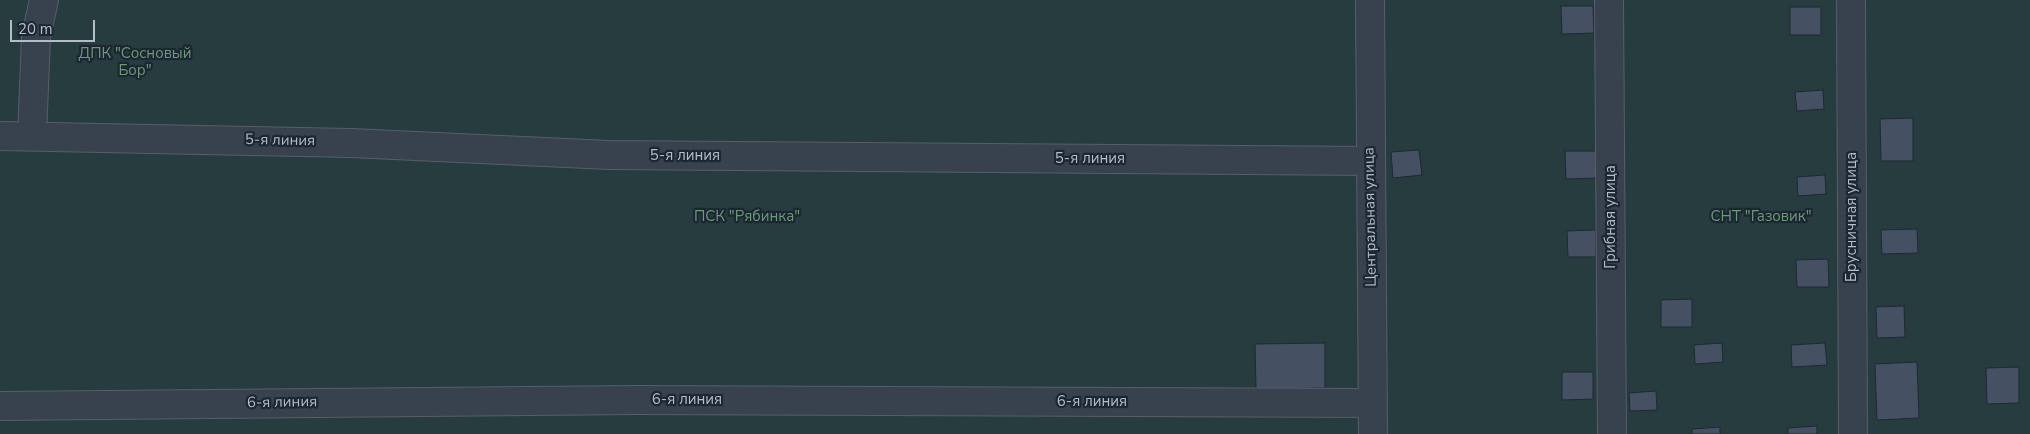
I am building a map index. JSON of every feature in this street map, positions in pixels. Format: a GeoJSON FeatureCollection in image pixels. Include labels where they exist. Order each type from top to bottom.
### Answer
{"type":"FeatureCollection","features":[{"type":"Feature","properties":{"kind":"street"},"geometry":{"type":"LineString","coordinates":[[32,136],[36,36],[44,0]]}},
{"type":"Feature","properties":{"kind":"street","name":"Центральная улица"},"geometry":{"type":"LineString","coordinates":[[1370,0],[1373,434]]}},
{"type":"Feature","properties":{"kind":"street","name":"Грибная улица"},"geometry":{"type":"LineString","coordinates":[[1609,0],[1612,434]]}},
{"type":"Feature","properties":{"kind":"street","name":"Брусничная улица"},"geometry":{"type":"LineString","coordinates":[[1851,0],[1853,434]]}},
{"type":"Feature","properties":{"kind":"street","name":"5-я линия"},"geometry":{"type":"LineString","coordinates":[[0,136],[351,143],[609,155],[1371,161]]}},
{"type":"Feature","properties":{"kind":"street","name":"6-я линия"},"geometry":{"type":"LineString","coordinates":[[0,406],[625,400],[1373,403]]}},
{"type":"Feature","properties":{"kind":"green space","name":"ПСК \"Рябинка\""},"geometry":{"type":"Polygon","coordinates":[[[0,0],[2030,0],[2030,434],[0,434],[0,0]]]}},
{"type":"Feature","properties":{"kind":"building"},"geometry":{"type":"Polygon","coordinates":[[[1561,6],[1593,6],[1594,33],[1562,34],[1561,6]]]}},
{"type":"Feature","properties":{"kind":"building"},"geometry":{"type":"Polygon","coordinates":[[[1790,7],[1821,7],[1821,35],[1790,35],[1790,7]]]}},
{"type":"Feature","properties":{"kind":"building"},"geometry":{"type":"Polygon","coordinates":[[[1823,90],[1824,109],[1797,111],[1795,92],[1823,90]]]}},
{"type":"Feature","properties":{"kind":"building"},"geometry":{"type":"Polygon","coordinates":[[[1913,118],[1913,161],[1881,161],[1880,119],[1913,118]]]}},
{"type":"Feature","properties":{"kind":"building"},"geometry":{"type":"Polygon","coordinates":[[[1419,150],[1422,175],[1393,178],[1391,152],[1419,150]]]}},
{"type":"Feature","properties":{"kind":"building"},"geometry":{"type":"Polygon","coordinates":[[[1565,151],[1597,151],[1597,178],[1566,179],[1565,151]]]}},
{"type":"Feature","properties":{"kind":"building"},"geometry":{"type":"Polygon","coordinates":[[[1825,175],[1826,194],[1798,196],[1797,177],[1825,175]]]}},
{"type":"Feature","properties":{"kind":"building"},"geometry":{"type":"Polygon","coordinates":[[[1917,229],[1918,253],[1882,254],[1881,230],[1917,229]]]}},
{"type":"Feature","properties":{"kind":"building"},"geometry":{"type":"Polygon","coordinates":[[[1596,230],[1596,257],[1568,257],[1567,231],[1596,230]]]}},
{"type":"Feature","properties":{"kind":"building"},"geometry":{"type":"Polygon","coordinates":[[[1828,259],[1829,287],[1797,287],[1796,260],[1828,259]]]}},
{"type":"Feature","properties":{"kind":"building"},"geometry":{"type":"Polygon","coordinates":[[[1692,299],[1692,327],[1661,327],[1661,300],[1692,299]]]}},
{"type":"Feature","properties":{"kind":"building"},"geometry":{"type":"Polygon","coordinates":[[[1904,306],[1905,337],[1877,338],[1876,307],[1904,306]]]}},
{"type":"Feature","properties":{"kind":"building"},"geometry":{"type":"Polygon","coordinates":[[[1325,343],[1325,388],[1256,389],[1255,344],[1325,343]]]}},
{"type":"Feature","properties":{"kind":"building"},"geometry":{"type":"Polygon","coordinates":[[[1722,343],[1723,362],[1695,364],[1694,345],[1722,343]]]}},
{"type":"Feature","properties":{"kind":"building"},"geometry":{"type":"Polygon","coordinates":[[[1825,343],[1827,365],[1792,367],[1791,345],[1825,343]]]}},
{"type":"Feature","properties":{"kind":"building"},"geometry":{"type":"Polygon","coordinates":[[[1917,362],[1919,418],[1877,420],[1875,364],[1917,362]]]}},
{"type":"Feature","properties":{"kind":"building"},"geometry":{"type":"Polygon","coordinates":[[[2019,367],[2019,403],[1987,404],[1986,368],[2019,367]]]}},
{"type":"Feature","properties":{"kind":"building"},"geometry":{"type":"Polygon","coordinates":[[[1562,372],[1593,372],[1593,399],[1562,400],[1562,372]]]}},
{"type":"Feature","properties":{"kind":"building"},"geometry":{"type":"Polygon","coordinates":[[[1656,391],[1657,410],[1630,411],[1629,393],[1656,391]]]}},
{"type":"Feature","properties":{"kind":"building"},"geometry":{"type":"Polygon","coordinates":[[[1817,426],[1817,434],[1788,434],[1788,428],[1817,426]]]}},
{"type":"Feature","properties":{"kind":"building"},"geometry":{"type":"Polygon","coordinates":[[[1720,427],[1720,434],[1692,434],[1692,429],[1720,427]]]}},
{"type":"Feature","properties":{"kind":"park label","name":"ДПК \"Сосновый Бор\""},"geometry":{"type":"Point","coordinates":[135,62]}},
{"type":"Feature","properties":{"kind":"park label","name":"СНТ \"Газовик\""},"geometry":{"type":"Point","coordinates":[1761,217]}}]}
